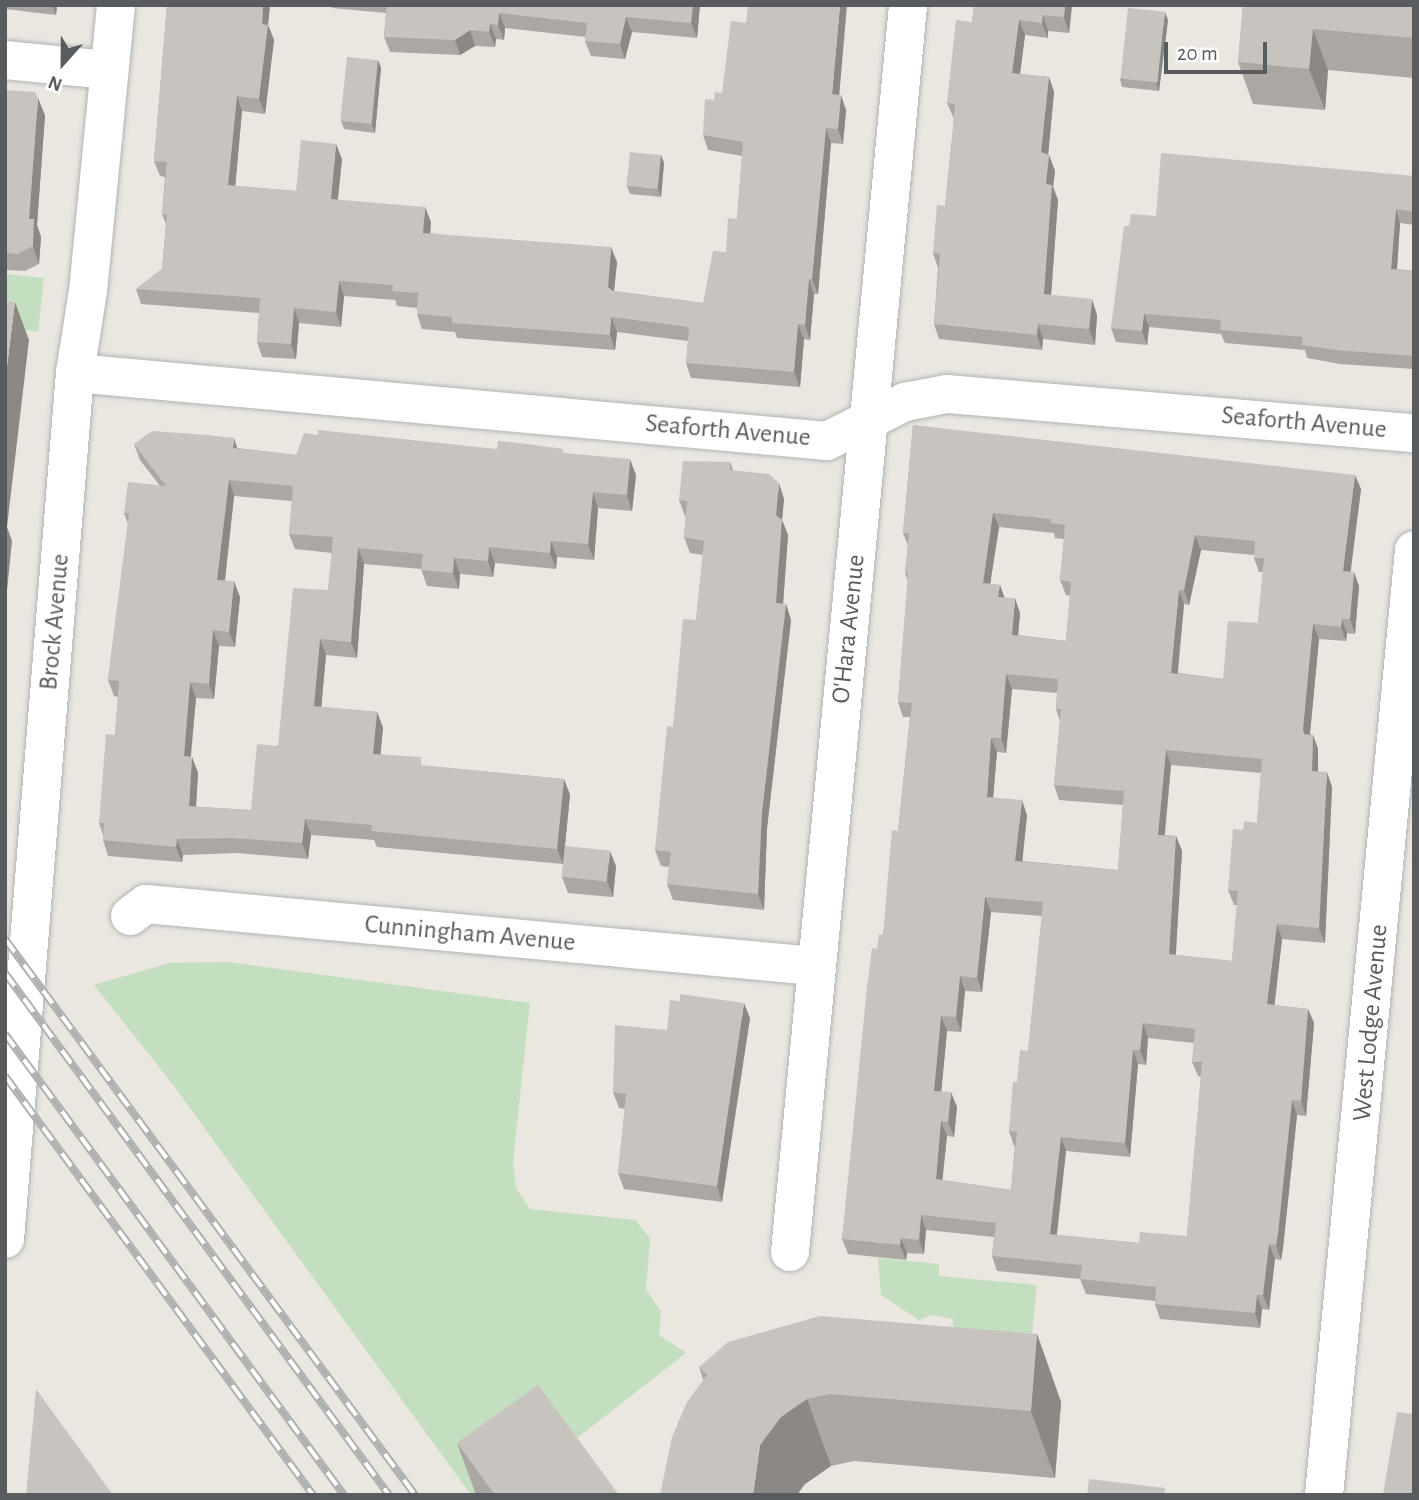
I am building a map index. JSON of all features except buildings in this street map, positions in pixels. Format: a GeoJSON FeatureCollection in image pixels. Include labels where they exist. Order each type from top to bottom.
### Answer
{"type":"FeatureCollection","features":[{"type":"Feature","properties":{"kind":"street","name":"Brock Avenue"},"geometry":{"type":"LineString","coordinates":[[5,1239],[75,373],[88,291],[116,5]]}},
{"type":"Feature","properties":{"kind":"street","name":"O'Hara Avenue"},"geometry":{"type":"LineString","coordinates":[[790,1252],[814,966],[908,5]]}},
{"type":"Feature","properties":{"kind":"street"},"geometry":{"type":"LineString","coordinates":[[5,60],[109,70]]}},
{"type":"Feature","properties":{"kind":"street","name":"Seaforth Avenue"},"geometry":{"type":"LineString","coordinates":[[75,373],[827,441],[868,423],[905,402],[947,394],[994,394],[1414,433]]}},
{"type":"Feature","properties":{"kind":"street","name":"West Lodge Avenue"},"geometry":{"type":"LineString","coordinates":[[1324,1495],[1414,550]]}},
{"type":"Feature","properties":{"kind":"street","name":"Cunningham Avenue"},"geometry":{"type":"LineString","coordinates":[[130,916],[146,904],[814,966]]}},
{"type":"Feature","properties":{"kind":"green space"},"geometry":{"type":"Polygon","coordinates":[[[5,274],[44,278],[38,332],[5,328],[5,274]]]}},
{"type":"Feature","properties":{"kind":"green space"},"geometry":{"type":"Polygon","coordinates":[[[228,962],[530,1003],[513,1161],[516,1188],[530,1209],[636,1220],[650,1239],[646,1290],[661,1311],[659,1335],[686,1353],[504,1495],[471,1495],[174,1086],[94,985],[169,963],[228,962]]]}},
{"type":"Feature","properties":{"kind":"green space"},"geometry":{"type":"Polygon","coordinates":[[[878,1258],[939,1264],[939,1276],[1037,1285],[1031,1342],[953,1333],[953,1319],[931,1315],[919,1320],[881,1295],[878,1258]]]}},
{"type":"Feature","properties":{"kind":"railway"},"geometry":{"type":"LineString","coordinates":[[5,939],[415,1495]]}},
{"type":"Feature","properties":{"kind":"railway"},"geometry":{"type":"LineString","coordinates":[[5,973],[389,1495]]}},
{"type":"Feature","properties":{"kind":"railway"},"geometry":{"type":"LineString","coordinates":[[5,1034],[344,1495]]}},
{"type":"Feature","properties":{"kind":"railway"},"geometry":{"type":"LineString","coordinates":[[5,1076],[313,1495]]}}]}
